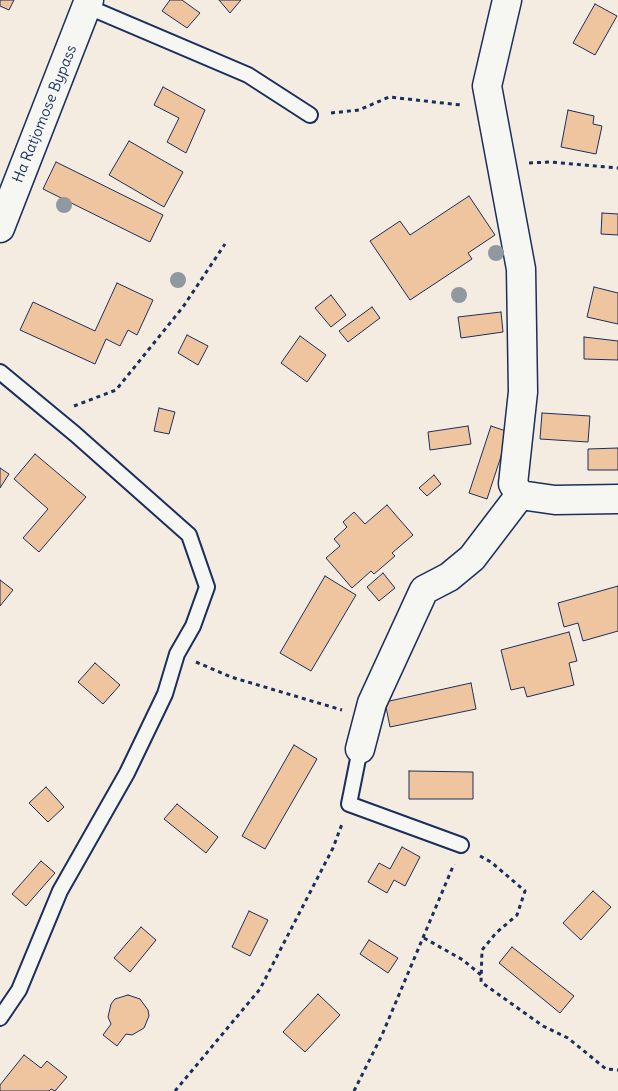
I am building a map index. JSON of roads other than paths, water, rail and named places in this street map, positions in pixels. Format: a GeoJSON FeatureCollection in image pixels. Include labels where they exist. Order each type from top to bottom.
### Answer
{"type":"FeatureCollection","features":[{"type":"Feature","properties":{"kind":"street"},"geometry":{"type":"LineString","coordinates":[[507,0],[487,86],[520,269],[523,392],[513,484],[520,495],[555,500],[618,499]]}},
{"type":"Feature","properties":{"kind":"street","name":"Ha Ratjomose Bypass"},"geometry":{"type":"LineString","coordinates":[[0,228],[88,3]]}},
{"type":"Feature","properties":{"kind":"street"},"geometry":{"type":"LineString","coordinates":[[360,749],[372,702],[424,590],[449,576],[472,558],[520,495]]}},
{"type":"Feature","properties":{"kind":"lane"},"geometry":{"type":"LineString","coordinates":[[88,3],[248,75],[310,115]]}},
{"type":"Feature","properties":{"kind":"lane"},"geometry":{"type":"LineString","coordinates":[[0,372],[53,415],[189,535],[207,587],[193,626],[177,654],[165,694],[157,712],[127,773],[60,891],[19,990],[0,1018]]}},
{"type":"Feature","properties":{"kind":"lane"},"geometry":{"type":"LineString","coordinates":[[360,749],[349,804],[461,845]]}}]}
